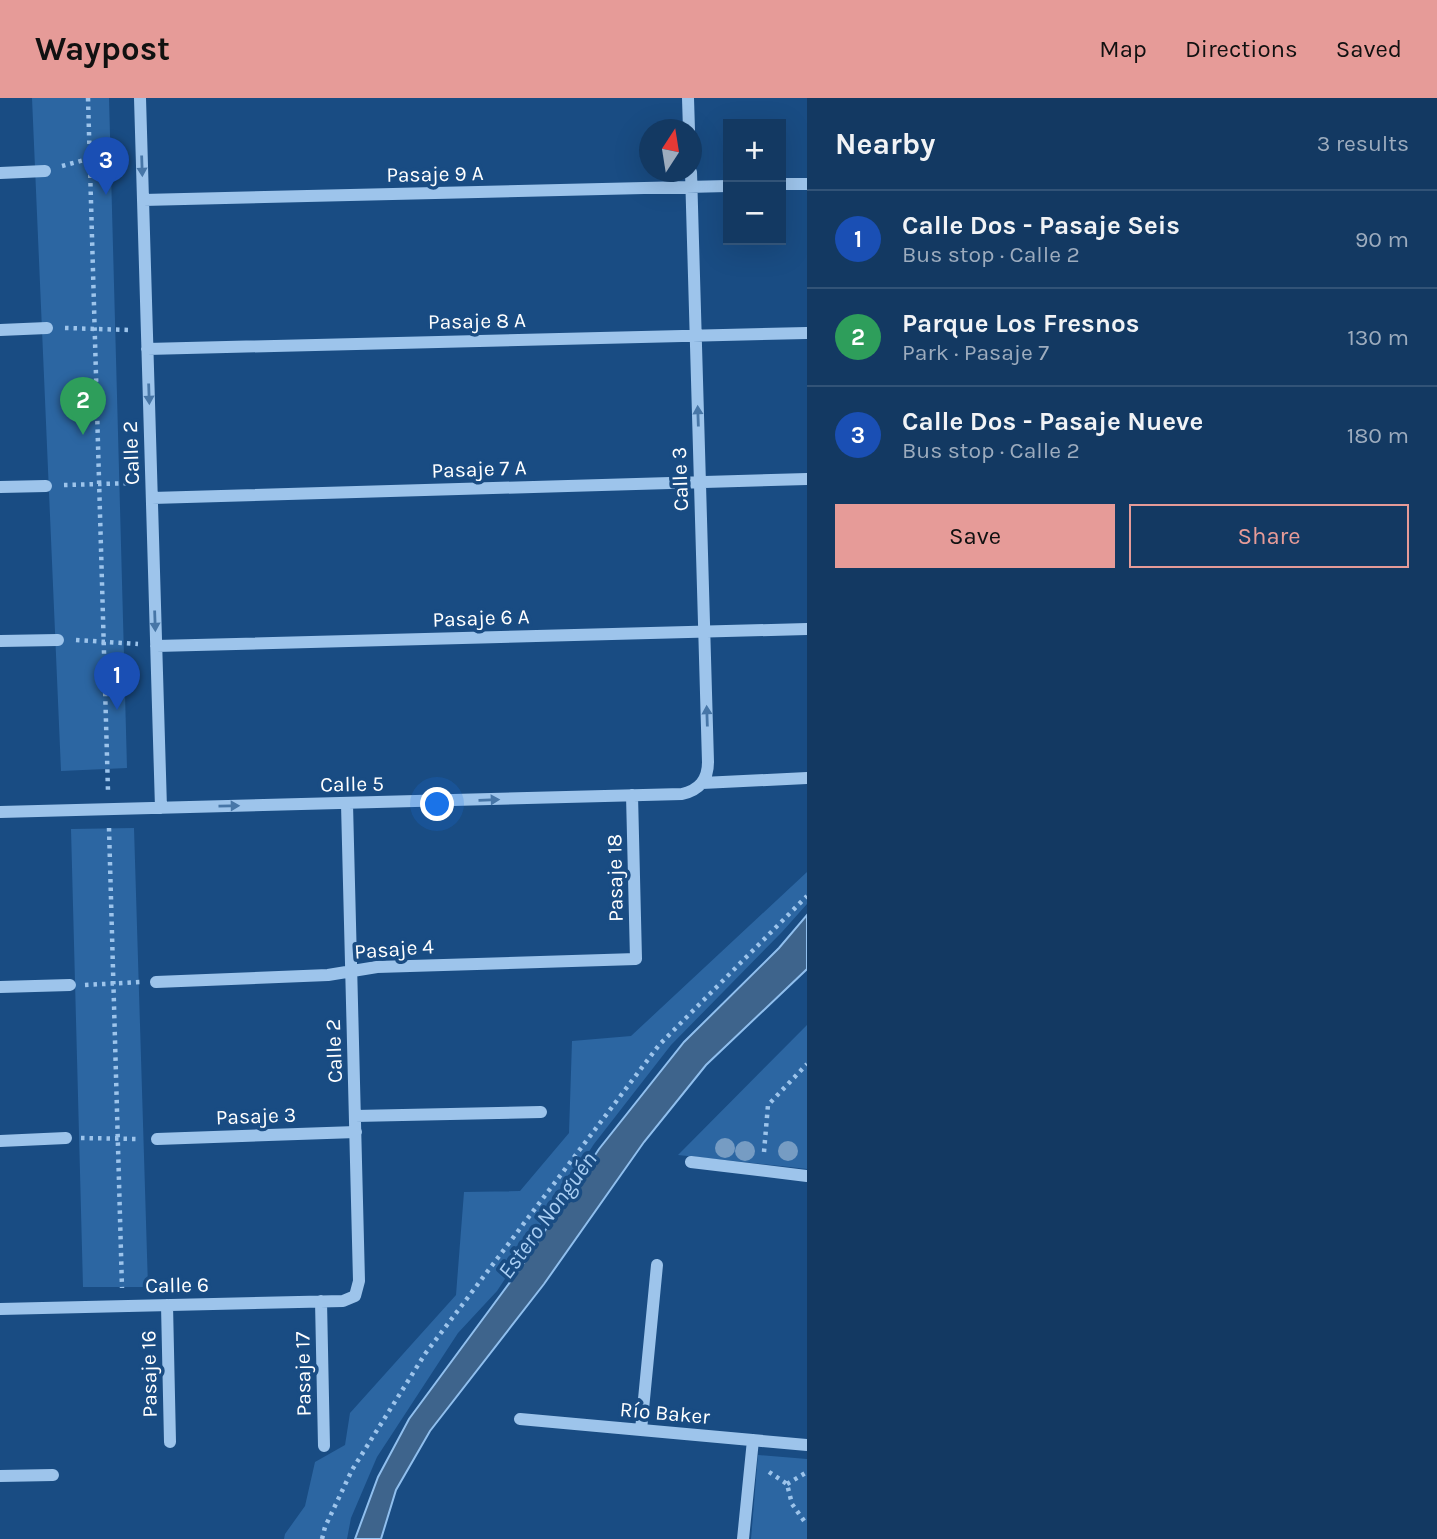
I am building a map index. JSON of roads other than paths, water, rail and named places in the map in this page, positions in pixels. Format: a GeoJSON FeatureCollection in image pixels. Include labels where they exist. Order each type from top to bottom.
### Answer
{"type":"FeatureCollection","features":[{"type":"Feature","properties":{"kind":"street","name":"Calle 2"},"geometry":{"type":"LineString","coordinates":[[140,98],[160,808]]}},
{"type":"Feature","properties":{"kind":"street"},"geometry":{"type":"LineString","coordinates":[[688,98],[689,119]]}},
{"type":"Feature","properties":{"kind":"street"},"geometry":{"type":"LineString","coordinates":[[0,173],[45,172]]}},
{"type":"Feature","properties":{"kind":"street","name":"Calle 3"},"geometry":{"type":"LineString","coordinates":[[691,182],[708,762],[702,783]]}},
{"type":"Feature","properties":{"kind":"street"},"geometry":{"type":"LineString","coordinates":[[786,184],[807,184]]}},
{"type":"Feature","properties":{"kind":"street","name":"Pasaje 9 A"},"geometry":{"type":"LineString","coordinates":[[143,200],[723,186]]}},
{"type":"Feature","properties":{"kind":"street"},"geometry":{"type":"LineString","coordinates":[[0,330],[47,328]]}},
{"type":"Feature","properties":{"kind":"street","name":"Pasaje 8 A"},"geometry":{"type":"LineString","coordinates":[[147,349],[807,333]]}},
{"type":"Feature","properties":{"kind":"street","name":"Pasaje 7 A"},"geometry":{"type":"LineString","coordinates":[[152,498],[807,479]]}},
{"type":"Feature","properties":{"kind":"street"},"geometry":{"type":"LineString","coordinates":[[0,487],[46,486]]}},
{"type":"Feature","properties":{"kind":"street","name":"Pasaje 6 A"},"geometry":{"type":"LineString","coordinates":[[156,646],[807,629]]}},
{"type":"Feature","properties":{"kind":"street"},"geometry":{"type":"LineString","coordinates":[[0,641],[58,640]]}},
{"type":"Feature","properties":{"kind":"street","name":"Calle 5"},"geometry":{"type":"LineString","coordinates":[[0,812],[682,794],[702,783],[807,778]]}},
{"type":"Feature","properties":{"kind":"street","name":"Pasaje 18"},"geometry":{"type":"LineString","coordinates":[[632,796],[636,959]]}},
{"type":"Feature","properties":{"kind":"street","name":"Calle 2"},"geometry":{"type":"LineString","coordinates":[[347,804],[359,1282],[355,1296]]}},
{"type":"Feature","properties":{"kind":"street","name":"Pasaje 4"},"geometry":{"type":"LineString","coordinates":[[156,982],[328,975],[377,967],[636,959]]}},
{"type":"Feature","properties":{"kind":"street"},"geometry":{"type":"LineString","coordinates":[[0,987],[70,985]]}},
{"type":"Feature","properties":{"kind":"street"},"geometry":{"type":"LineString","coordinates":[[355,1116],[541,1112]]}},
{"type":"Feature","properties":{"kind":"street","name":"Pasaje 3"},"geometry":{"type":"LineString","coordinates":[[158,1139],[355,1132]]}},
{"type":"Feature","properties":{"kind":"street"},"geometry":{"type":"LineString","coordinates":[[0,1141],[66,1138]]}},
{"type":"Feature","properties":{"kind":"street"},"geometry":{"type":"LineString","coordinates":[[691,1162],[807,1176]]}},
{"type":"Feature","properties":{"kind":"street"},"geometry":{"type":"LineString","coordinates":[[641,1430],[657,1265]]}},
{"type":"Feature","properties":{"kind":"street","name":"Calle 6"},"geometry":{"type":"LineString","coordinates":[[0,1309],[344,1301],[355,1296]]}},
{"type":"Feature","properties":{"kind":"street","name":"Pasaje 17"},"geometry":{"type":"LineString","coordinates":[[321,1301],[324,1446]]}},
{"type":"Feature","properties":{"kind":"street","name":"Pasaje 16"},"geometry":{"type":"LineString","coordinates":[[167,1305],[170,1442]]}},
{"type":"Feature","properties":{"kind":"street","name":"Río Baker"},"geometry":{"type":"LineString","coordinates":[[520,1419],[807,1445]]}},
{"type":"Feature","properties":{"kind":"street"},"geometry":{"type":"LineString","coordinates":[[743,1539],[752,1440]]}},
{"type":"Feature","properties":{"kind":"street"},"geometry":{"type":"LineString","coordinates":[[0,1476],[53,1475]]}},
{"type":"Feature","properties":{"kind":"place","name":"Calle Dos - Pasaje Nueve"},"geometry":{"type":"Point","coordinates":[106,195]}},
{"type":"Feature","properties":{"kind":"place","name":"Parque Los Fresnos"},"geometry":{"type":"Point","coordinates":[83,435]}},
{"type":"Feature","properties":{"kind":"place","name":"Calle Dos - Pasaje Seis"},"geometry":{"type":"Point","coordinates":[117,710]}},
{"type":"Feature","properties":{"kind":"water label","name":"Estero Nonguén"},"geometry":{"type":"Point","coordinates":[547,1215]}}]}
